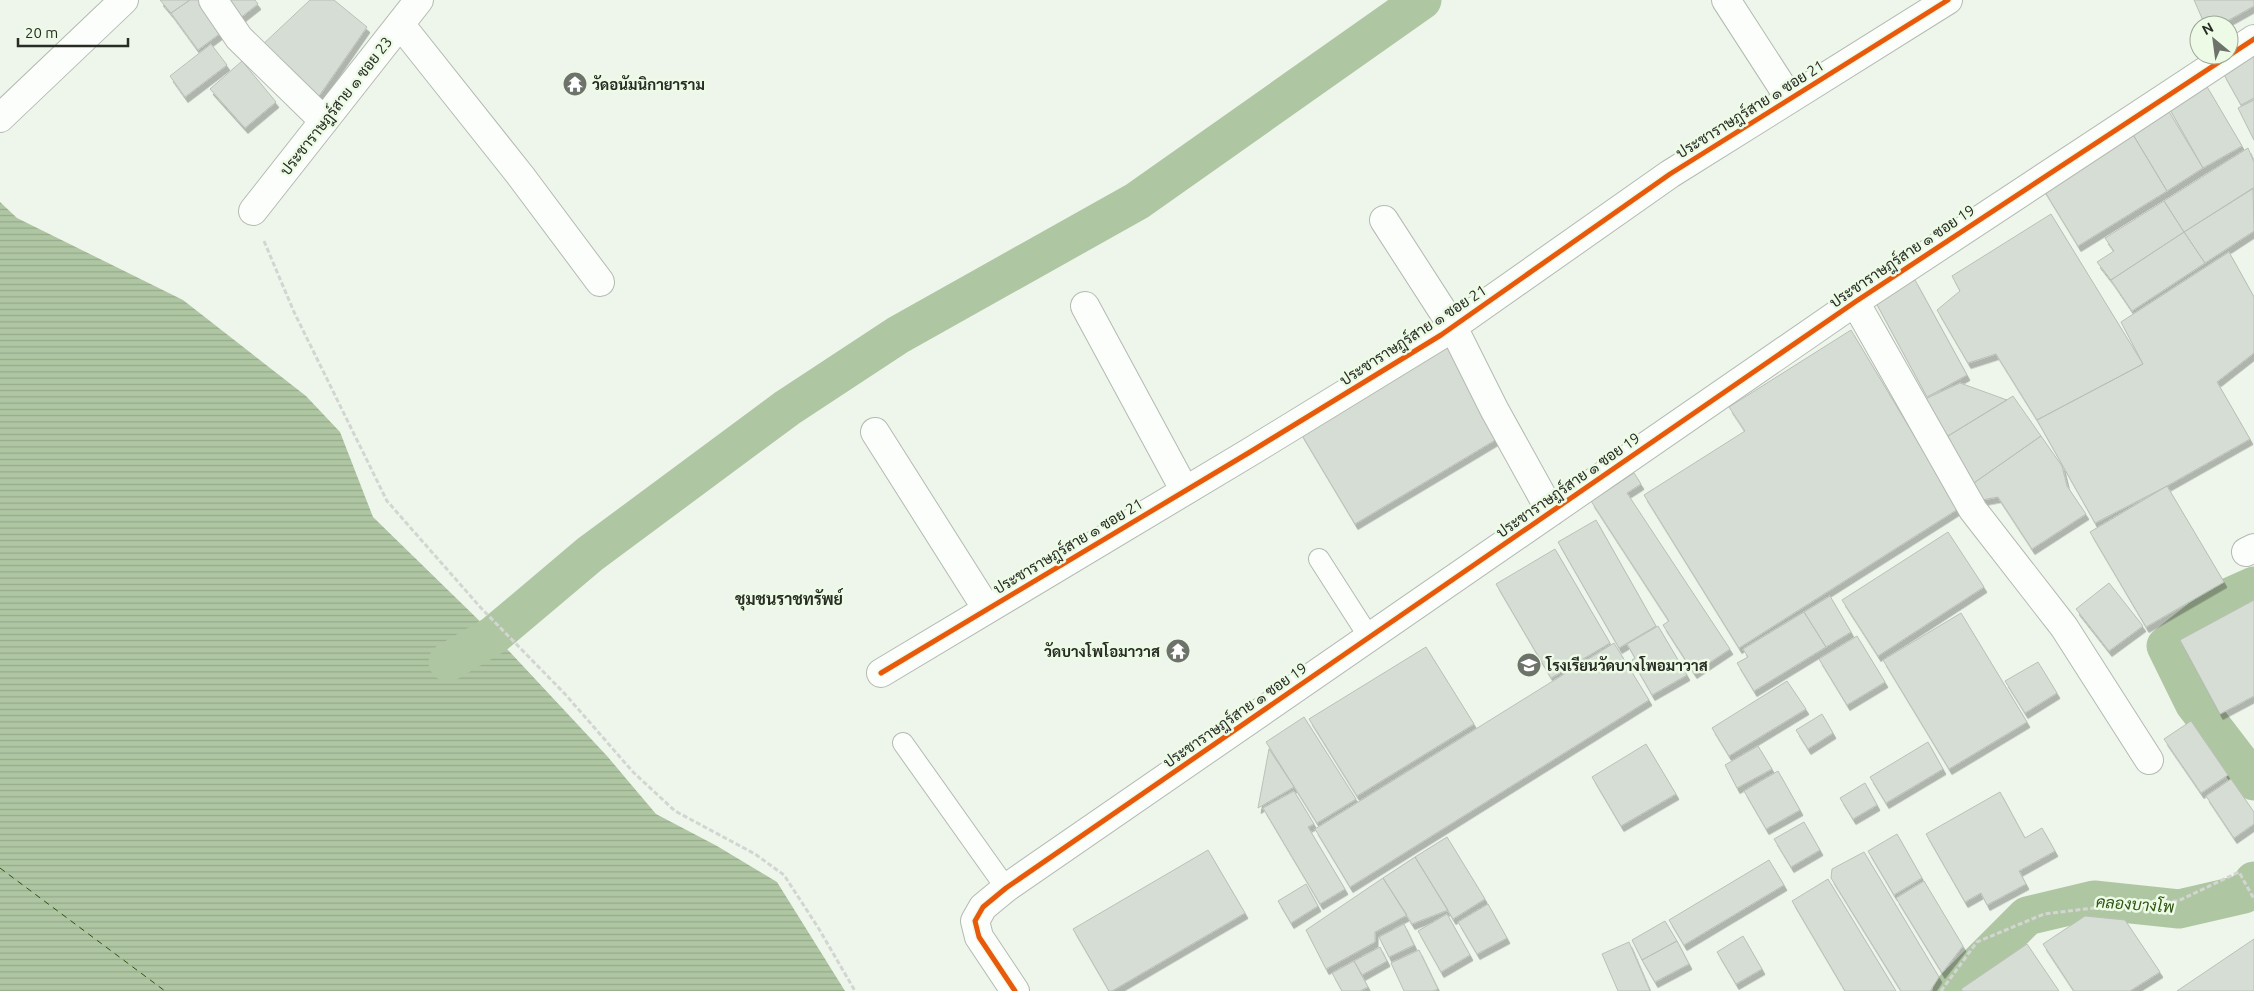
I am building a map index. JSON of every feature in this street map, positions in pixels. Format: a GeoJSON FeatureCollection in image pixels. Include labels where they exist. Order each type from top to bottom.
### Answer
{"type":"FeatureCollection","features":[{"type":"Feature","properties":{"kind":"street"},"geometry":{"type":"LineString","coordinates":[[0,118],[124,0]]}},
{"type":"Feature","properties":{"kind":"street"},"geometry":{"type":"LineString","coordinates":[[213,0],[239,38],[324,121]]}},
{"type":"Feature","properties":{"kind":"street","name":"ประชาราษฎร์สาย ๑ ซอย 23"},"geometry":{"type":"LineString","coordinates":[[253,211],[419,0]]}},
{"type":"Feature","properties":{"kind":"street"},"geometry":{"type":"LineString","coordinates":[[1726,0],[1790,99]]}},
{"type":"Feature","properties":{"kind":"street","name":"ประชาราษฎร์สาย ๑ ซอย 21"},"geometry":{"type":"LineString","coordinates":[[881,673],[1185,491],[1453,326],[1670,174],[1948,0]]}},
{"type":"Feature","properties":{"kind":"street"},"geometry":{"type":"LineString","coordinates":[[400,24],[520,175],[600,282]]}},
{"type":"Feature","properties":{"kind":"street","name":"ประชาราษฎร์สาย ๑ ซอย 19"},"geometry":{"type":"LineString","coordinates":[[1014,991],[979,937],[976,921],[982,907],[1006,888],[1854,302],[2254,39]]}},
{"type":"Feature","properties":{"kind":"street"},"geometry":{"type":"LineString","coordinates":[[1384,220],[1453,326],[1494,409],[1551,512]]}},
{"type":"Feature","properties":{"kind":"street"},"geometry":{"type":"LineString","coordinates":[[1854,302],[1973,510],[2064,627],[2149,760]]}},
{"type":"Feature","properties":{"kind":"street"},"geometry":{"type":"LineString","coordinates":[[1085,306],[1185,491]]}},
{"type":"Feature","properties":{"kind":"street"},"geometry":{"type":"LineString","coordinates":[[875,432],[987,609]]}},
{"type":"Feature","properties":{"kind":"lane"},"geometry":{"type":"LineString","coordinates":[[1319,559],[1368,637]]}},
{"type":"Feature","properties":{"kind":"lane"},"geometry":{"type":"LineString","coordinates":[[903,743],[1006,888]]}},
{"type":"Feature","properties":{"kind":"path"},"geometry":{"type":"LineString","coordinates":[[253,211],[272,263],[290,304],[387,501],[481,608],[565,694],[633,772],[675,811],[756,854],[784,875],[819,929],[855,991]]}},
{"type":"Feature","properties":{"kind":"path"},"geometry":{"type":"LineString","coordinates":[[1941,991],[1977,942],[2044,914],[2135,903],[2178,901],[2240,872],[2254,899]]}},
{"type":"Feature","properties":{"kind":"shaded area"},"geometry":{"type":"Polygon","coordinates":[[[0,202],[17,218],[183,300],[306,396],[340,432],[373,517],[494,635],[607,756],[656,814],[717,846],[777,882],[845,991],[0,991],[0,202]]]}},
{"type":"Feature","properties":{"kind":"building"},"geometry":{"type":"Polygon","coordinates":[[[160,0],[190,0],[171,13],[160,0]]]}},
{"type":"Feature","properties":{"kind":"building"},"geometry":{"type":"Polygon","coordinates":[[[190,0],[205,0],[226,29],[198,50],[171,13],[190,0]]]}},
{"type":"Feature","properties":{"kind":"building"},"geometry":{"type":"Polygon","coordinates":[[[224,0],[255,0],[258,4],[239,19],[224,0]]]}},
{"type":"Feature","properties":{"kind":"building"},"geometry":{"type":"Polygon","coordinates":[[[310,0],[334,0],[367,27],[317,99],[259,48],[310,0]]]}},
{"type":"Feature","properties":{"kind":"building"},"geometry":{"type":"Polygon","coordinates":[[[2194,0],[2254,0],[2254,6],[2238,15],[2201,15],[2194,0]]]}},
{"type":"Feature","properties":{"kind":"building"},"geometry":{"type":"Polygon","coordinates":[[[211,44],[227,65],[185,97],[170,76],[211,44]]]}},
{"type":"Feature","properties":{"kind":"building"},"geometry":{"type":"Polygon","coordinates":[[[2254,56],[2254,98],[2241,105],[2223,73],[2254,56]]]}},
{"type":"Feature","properties":{"kind":"building"},"geometry":{"type":"Polygon","coordinates":[[[242,61],[276,102],[245,128],[210,89],[242,61]]]}},
{"type":"Feature","properties":{"kind":"building"},"geometry":{"type":"Polygon","coordinates":[[[2206,85],[2242,146],[2203,168],[2168,106],[2206,85]]]}},
{"type":"Feature","properties":{"kind":"building"},"geometry":{"type":"Polygon","coordinates":[[[2254,100],[2254,140],[2238,108],[2254,100]]]}},
{"type":"Feature","properties":{"kind":"building"},"geometry":{"type":"Polygon","coordinates":[[[2165,105],[2203,168],[2167,191],[2132,133],[2165,105]]]}},
{"type":"Feature","properties":{"kind":"building"},"geometry":{"type":"Polygon","coordinates":[[[2132,133],[2167,191],[2078,246],[2042,187],[2132,133]]]}},
{"type":"Feature","properties":{"kind":"building"},"geometry":{"type":"Polygon","coordinates":[[[2248,148],[2254,162],[2254,188],[2184,232],[2164,201],[2248,148]]]}},
{"type":"Feature","properties":{"kind":"building"},"geometry":{"type":"Polygon","coordinates":[[[2253,188],[2254,231],[2205,263],[2184,232],[2253,188]]]}},
{"type":"Feature","properties":{"kind":"building"},"geometry":{"type":"Polygon","coordinates":[[[2164,201],[2184,232],[2111,280],[2097,262],[2114,251],[2105,238],[2164,201]]]}},
{"type":"Feature","properties":{"kind":"building"},"geometry":{"type":"Polygon","coordinates":[[[2051,214],[2143,364],[2037,420],[1996,354],[1968,363],[1937,310],[1960,291],[1952,276],[2051,214]]]}},
{"type":"Feature","properties":{"kind":"building"},"geometry":{"type":"Polygon","coordinates":[[[2184,232],[2205,263],[2132,311],[2111,280],[2184,232]]]}},
{"type":"Feature","properties":{"kind":"building"},"geometry":{"type":"Polygon","coordinates":[[[2229,252],[2254,297],[2254,353],[2217,382],[2250,439],[2167,486],[2095,523],[2037,420],[2143,364],[2121,322],[2229,252]]]}},
{"type":"Feature","properties":{"kind":"building"},"geometry":{"type":"Polygon","coordinates":[[[1915,280],[1967,375],[1927,397],[1875,301],[1915,280]]]}},
{"type":"Feature","properties":{"kind":"building"},"geometry":{"type":"Polygon","coordinates":[[[1851,330],[1958,509],[1739,648],[1644,495],[1745,431],[1729,407],[1851,330]]]}},
{"type":"Feature","properties":{"kind":"building"},"geometry":{"type":"Polygon","coordinates":[[[1448,344],[1502,436],[1355,524],[1300,432],[1448,344]]]}},
{"type":"Feature","properties":{"kind":"building"},"geometry":{"type":"Polygon","coordinates":[[[1960,383],[2007,400],[1948,436],[1923,400],[1960,383]]]}},
{"type":"Feature","properties":{"kind":"building"},"geometry":{"type":"Polygon","coordinates":[[[2013,396],[2041,436],[1971,485],[1948,436],[2013,396]]]}},
{"type":"Feature","properties":{"kind":"building"},"geometry":{"type":"Polygon","coordinates":[[[2041,436],[2062,466],[2067,486],[2086,514],[2032,549],[1998,497],[1982,500],[1971,485],[2041,436]]]}},
{"type":"Feature","properties":{"kind":"building"},"geometry":{"type":"Polygon","coordinates":[[[1634,473],[1641,484],[1627,493],[1730,649],[1694,673],[1663,625],[1669,621],[1591,501],[1634,473]]]}},
{"type":"Feature","properties":{"kind":"building"},"geometry":{"type":"Polygon","coordinates":[[[2167,486],[2224,582],[2146,627],[2090,532],[2167,486]]]}},
{"type":"Feature","properties":{"kind":"building"},"geometry":{"type":"Polygon","coordinates":[[[1596,520],[1656,626],[1619,648],[1558,542],[1596,520]]]}},
{"type":"Feature","properties":{"kind":"building"},"geometry":{"type":"Polygon","coordinates":[[[1948,532],[1984,587],[1878,656],[1842,600],[1948,532]]]}},
{"type":"Feature","properties":{"kind":"building"},"geometry":{"type":"Polygon","coordinates":[[[1555,549],[1610,643],[1551,678],[1496,584],[1555,549]]]}},
{"type":"Feature","properties":{"kind":"building"},"geometry":{"type":"Polygon","coordinates":[[[2109,583],[2143,626],[2109,651],[2076,609],[2109,583]]]}},
{"type":"Feature","properties":{"kind":"building"},"geometry":{"type":"Polygon","coordinates":[[[1830,596],[1851,632],[1826,647],[1804,612],[1830,596]]]}},
{"type":"Feature","properties":{"kind":"building"},"geometry":{"type":"Polygon","coordinates":[[[2254,600],[2254,696],[2220,714],[2180,640],[2254,600]]]}},
{"type":"Feature","properties":{"kind":"building"},"geometry":{"type":"Polygon","coordinates":[[[1804,612],[1826,647],[1754,691],[1737,663],[1748,657],[1743,649],[1804,612]]]}},
{"type":"Feature","properties":{"kind":"building"},"geometry":{"type":"Polygon","coordinates":[[[1961,613],[2027,722],[1949,769],[1883,660],[1961,613]]]}},
{"type":"Feature","properties":{"kind":"building"},"geometry":{"type":"Polygon","coordinates":[[[1658,626],[1687,675],[1652,695],[1632,660],[1635,658],[1627,644],[1658,626]]]}},
{"type":"Feature","properties":{"kind":"building"},"geometry":{"type":"Polygon","coordinates":[[[1857,636],[1885,682],[1847,705],[1819,659],[1857,636]]]}},
{"type":"Feature","properties":{"kind":"building"},"geometry":{"type":"Polygon","coordinates":[[[1614,643],[1649,700],[1350,887],[1315,829],[1614,643]]]}},
{"type":"Feature","properties":{"kind":"building"},"geometry":{"type":"Polygon","coordinates":[[[1426,647],[1474,724],[1357,796],[1309,719],[1426,647]]]}},
{"type":"Feature","properties":{"kind":"building"},"geometry":{"type":"Polygon","coordinates":[[[2038,662],[2057,693],[2025,713],[2005,681],[2038,662]]]}},
{"type":"Feature","properties":{"kind":"building"},"geometry":{"type":"Polygon","coordinates":[[[1787,681],[1806,709],[1729,756],[1712,728],[1787,681]]]}},
{"type":"Feature","properties":{"kind":"building"},"geometry":{"type":"Polygon","coordinates":[[[1822,714],[1833,733],[1808,749],[1796,730],[1822,714]]]}},
{"type":"Feature","properties":{"kind":"building"},"geometry":{"type":"Polygon","coordinates":[[[1304,717],[1356,799],[1317,823],[1266,742],[1304,717]]]}},
{"type":"Feature","properties":{"kind":"building"},"geometry":{"type":"Polygon","coordinates":[[[2191,721],[2228,775],[2201,793],[2164,739],[2191,721]]]}},
{"type":"Feature","properties":{"kind":"building"},"geometry":{"type":"Polygon","coordinates":[[[1928,742],[1943,769],[1886,803],[1870,777],[1928,742]]]}},
{"type":"Feature","properties":{"kind":"building"},"geometry":{"type":"Polygon","coordinates":[[[1646,744],[1676,794],[1621,826],[1592,777],[1646,744]]]}},
{"type":"Feature","properties":{"kind":"building"},"geometry":{"type":"Polygon","coordinates":[[[1758,746],[1772,769],[1737,788],[1725,765],[1758,746]]]}},
{"type":"Feature","properties":{"kind":"building"},"geometry":{"type":"Polygon","coordinates":[[[1269,749],[1294,787],[1258,808],[1269,749]]]}},
{"type":"Feature","properties":{"kind":"building"},"geometry":{"type":"Polygon","coordinates":[[[1778,771],[1800,810],[1766,829],[1744,791],[1778,771]]]}},
{"type":"Feature","properties":{"kind":"building"},"geometry":{"type":"Polygon","coordinates":[[[2231,779],[2254,812],[2254,824],[2234,838],[2206,796],[2231,779]]]}},
{"type":"Feature","properties":{"kind":"building"},"geometry":{"type":"Polygon","coordinates":[[[1865,783],[1877,805],[1853,819],[1840,798],[1865,783]]]}},
{"type":"Feature","properties":{"kind":"building"},"geometry":{"type":"Polygon","coordinates":[[[1294,791],[1314,824],[1308,827],[1345,889],[1320,904],[1263,808],[1294,791]]]}},
{"type":"Feature","properties":{"kind":"building"},"geometry":{"type":"Polygon","coordinates":[[[2000,792],[2025,838],[2042,828],[2055,851],[2019,871],[2026,884],[1987,905],[1981,893],[1965,902],[1926,834],[2000,792]]]}},
{"type":"Feature","properties":{"kind":"building"},"geometry":{"type":"Polygon","coordinates":[[[1804,822],[1820,850],[1791,867],[1774,839],[1804,822]]]}},
{"type":"Feature","properties":{"kind":"building"},"geometry":{"type":"Polygon","coordinates":[[[1897,834],[1922,878],[1894,895],[1868,851],[1897,834]]]}},
{"type":"Feature","properties":{"kind":"building"},"geometry":{"type":"Polygon","coordinates":[[[1447,837],[1485,899],[1453,919],[1415,857],[1447,837]]]}},
{"type":"Feature","properties":{"kind":"building"},"geometry":{"type":"Polygon","coordinates":[[[1208,850],[1245,913],[1109,991],[1073,929],[1208,850]]]}},
{"type":"Feature","properties":{"kind":"building"},"geometry":{"type":"Polygon","coordinates":[[[1864,852],[1939,977],[1930,991],[1901,991],[1831,878],[1832,869],[1864,852]]]}},
{"type":"Feature","properties":{"kind":"building"},"geometry":{"type":"Polygon","coordinates":[[[1415,857],[1448,910],[1412,924],[1383,878],[1415,857]]]}},
{"type":"Feature","properties":{"kind":"building"},"geometry":{"type":"Polygon","coordinates":[[[1769,860],[1784,885],[1684,945],[1669,920],[1769,860]]]}},
{"type":"Feature","properties":{"kind":"building"},"geometry":{"type":"Polygon","coordinates":[[[1383,878],[1407,915],[1375,932],[1375,942],[1326,969],[1306,930],[1383,878]]]}},
{"type":"Feature","properties":{"kind":"building"},"geometry":{"type":"Polygon","coordinates":[[[1828,879],[1896,991],[1845,991],[1792,901],[1828,879]]]}},
{"type":"Feature","properties":{"kind":"building"},"geometry":{"type":"Polygon","coordinates":[[[1924,881],[1963,946],[1942,973],[1896,898],[1924,881]]]}},
{"type":"Feature","properties":{"kind":"building"},"geometry":{"type":"Polygon","coordinates":[[[1306,884],[1318,906],[1291,923],[1278,901],[1306,884]]]}},
{"type":"Feature","properties":{"kind":"building"},"geometry":{"type":"Polygon","coordinates":[[[1488,904],[1507,938],[1477,954],[1458,922],[1488,904]]]}},
{"type":"Feature","properties":{"kind":"building"},"geometry":{"type":"Polygon","coordinates":[[[1447,914],[1470,955],[1441,972],[1418,931],[1447,914]]]}},
{"type":"Feature","properties":{"kind":"building"},"geometry":{"type":"Polygon","coordinates":[[[2085,916],[2125,920],[2160,972],[2130,991],[2074,991],[2043,944],[2085,916]]]}},
{"type":"Feature","properties":{"kind":"building"},"geometry":{"type":"Polygon","coordinates":[[[1665,921],[1677,941],[1642,960],[1632,940],[1665,921]]]}},
{"type":"Feature","properties":{"kind":"building"},"geometry":{"type":"Polygon","coordinates":[[[1404,924],[1414,945],[1389,957],[1379,937],[1404,924]]]}},
{"type":"Feature","properties":{"kind":"building"},"geometry":{"type":"Polygon","coordinates":[[[1743,936],[1762,969],[1736,984],[1717,952],[1743,936]]]}},
{"type":"Feature","properties":{"kind":"building"},"geometry":{"type":"Polygon","coordinates":[[[2254,939],[2254,991],[2177,991],[2254,939]]]}},
{"type":"Feature","properties":{"kind":"building"},"geometry":{"type":"Polygon","coordinates":[[[1677,941],[1689,964],[1655,982],[1642,960],[1677,941]]]}},
{"type":"Feature","properties":{"kind":"building"},"geometry":{"type":"Polygon","coordinates":[[[1629,942],[1650,991],[1618,991],[1602,954],[1629,942]]]}},
{"type":"Feature","properties":{"kind":"building"},"geometry":{"type":"Polygon","coordinates":[[[2027,944],[2059,991],[1963,991],[1961,989],[2027,944]]]}},
{"type":"Feature","properties":{"kind":"building"},"geometry":{"type":"Polygon","coordinates":[[[1380,947],[1387,961],[1362,975],[1354,961],[1380,947]]]}},
{"type":"Feature","properties":{"kind":"building"},"geometry":{"type":"Polygon","coordinates":[[[1419,950],[1438,989],[1433,991],[1404,991],[1391,963],[1419,950]]]}},
{"type":"Feature","properties":{"kind":"building"},"geometry":{"type":"Polygon","coordinates":[[[1354,961],[1368,987],[1360,991],[1342,991],[1332,973],[1354,961]]]}},
{"type":"Feature","properties":{"kind":"waterway"},"geometry":{"type":"LineString","coordinates":[[448,662],[494,635],[590,554],[787,408],[898,335],[1137,201],[1422,0]]}},
{"type":"Feature","properties":{"kind":"waterway","name":"คลองบางโพ"},"geometry":{"type":"LineString","coordinates":[[2254,586],[2227,598],[2166,646],[2194,703],[2254,781]]}},
{"type":"Feature","properties":{"kind":"waterway","name":"คลองบางโพ"},"geometry":{"type":"LineString","coordinates":[[1952,991],[2027,916],[2094,900],[2179,909],[2244,894],[2254,881]]}},
{"type":"Feature","properties":{"kind":"ferry route"},"geometry":{"type":"LineString","coordinates":[[0,868],[165,991]]}},
{"type":"Feature","properties":{"kind":"cycle path"},"geometry":{"type":"LineString","coordinates":[[881,673],[1441,335],[1670,174],[1948,0]]}},
{"type":"Feature","properties":{"kind":"cycle path"},"geometry":{"type":"LineString","coordinates":[[1015,991],[979,937],[975,921],[983,907],[1006,888],[1855,302],[2254,39]]}},
{"type":"Feature","properties":{"kind":"place","name":"วัดอนัมนิกายาราม"},"geometry":{"type":"Point","coordinates":[575,84]}},
{"type":"Feature","properties":{"kind":"place","name":"วัดบางโพโอมาวาส"},"geometry":{"type":"Point","coordinates":[1178,651]}},
{"type":"Feature","properties":{"kind":"place","name":"โรงเรียนวัดบางโพอมาวาส"},"geometry":{"type":"Point","coordinates":[1529,665]}},
{"type":"Feature","properties":{"kind":"district","name":"ชุมชนราชทรัพย์"},"geometry":{"type":"Point","coordinates":[789,599]}}]}
